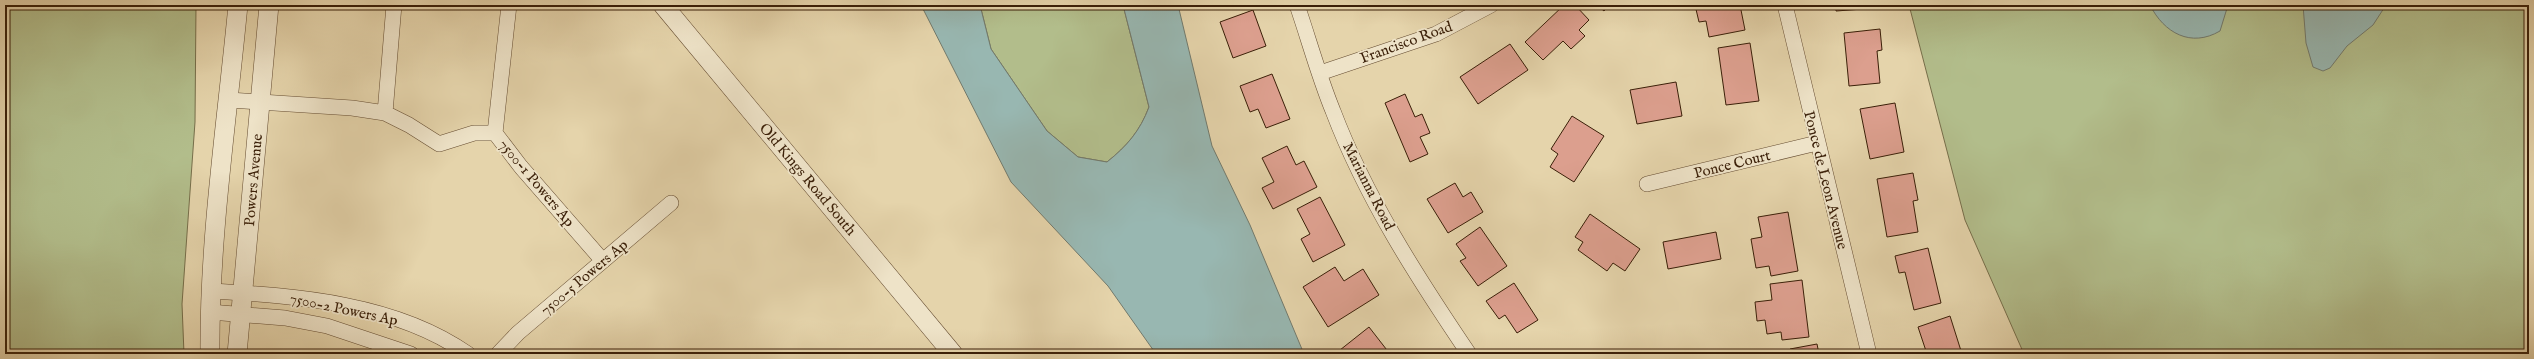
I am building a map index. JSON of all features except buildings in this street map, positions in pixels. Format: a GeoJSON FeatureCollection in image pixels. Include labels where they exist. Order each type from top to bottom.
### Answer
{"type":"FeatureCollection","features":[{"type":"Feature","properties":{"kind":"street","name":"Powers Avenue"},"geometry":{"type":"LineString","coordinates":[[210,354],[210,312],[238,5]]}},
{"type":"Feature","properties":{"kind":"street","name":"Powers Avenue"},"geometry":{"type":"LineString","coordinates":[[238,354],[269,5]]}},
{"type":"Feature","properties":{"kind":"street"},"geometry":{"type":"LineString","coordinates":[[385,113],[394,5]]}},
{"type":"Feature","properties":{"kind":"street"},"geometry":{"type":"LineString","coordinates":[[495,133],[509,5]]}},
{"type":"Feature","properties":{"kind":"street","name":"Old Kings Road South"},"geometry":{"type":"LineString","coordinates":[[663,5],[953,354]]}},
{"type":"Feature","properties":{"kind":"street","name":"Marianna Road"},"geometry":{"type":"LineString","coordinates":[[1297,5],[1333,111],[1375,202],[1405,255],[1469,354]]}},
{"type":"Feature","properties":{"kind":"street","name":"Francisco Road"},"geometry":{"type":"LineString","coordinates":[[1320,73],[1436,34],[1491,5]]}},
{"type":"Feature","properties":{"kind":"street","name":"Ponce de Leon Avenue"},"geometry":{"type":"LineString","coordinates":[[1785,5],[1869,354]]}},
{"type":"Feature","properties":{"kind":"street","name":"7500-1 Powers Ap"},"geometry":{"type":"LineString","coordinates":[[229,100],[352,108],[385,113],[409,125],[439,144],[474,133],[495,133],[521,167],[603,261]]}},
{"type":"Feature","properties":{"kind":"street","name":"Ponce Court"},"geometry":{"type":"LineString","coordinates":[[1647,184],[1817,143]]}},
{"type":"Feature","properties":{"kind":"street","name":"7500-5 Powers Ap"},"geometry":{"type":"LineString","coordinates":[[498,354],[518,333],[671,202]]}},
{"type":"Feature","properties":{"kind":"street","name":"7500-2 Powers Ap"},"geometry":{"type":"LineString","coordinates":[[212,291],[307,298],[382,314],[421,327],[468,354]]}},
{"type":"Feature","properties":{"kind":"street","name":"7500-2 Powers Ap"},"geometry":{"type":"LineString","coordinates":[[210,312],[286,318],[327,326],[411,354]]}},
{"type":"Feature","properties":{"kind":"green space"},"geometry":{"type":"Polygon","coordinates":[[[5,5],[196,5],[195,122],[182,304],[184,354],[5,354],[5,5]]]}},
{"type":"Feature","properties":{"kind":"green space"},"geometry":{"type":"Polygon","coordinates":[[[980,5],[1123,5],[1149,107],[1137,131],[1121,150],[1107,162],[1078,157],[1047,131],[991,49],[980,5]]]}},
{"type":"Feature","properties":{"kind":"green space"},"geometry":{"type":"Polygon","coordinates":[[[1909,5],[2529,5],[2529,354],[2024,354],[1965,220],[1909,5]]]}},
{"type":"Feature","properties":{"kind":"water"},"geometry":{"type":"Polygon","coordinates":[[[921,5],[980,5],[991,49],[1047,131],[1078,157],[1107,162],[1132,138],[1149,107],[1123,5],[1178,5],[1212,146],[1250,225],[1304,354],[1156,354],[1108,286],[1011,182],[921,5]]]}},
{"type":"Feature","properties":{"kind":"water"},"geometry":{"type":"Polygon","coordinates":[[[2150,5],[2228,5],[2220,31],[2209,36],[2189,38],[2179,35],[2171,30],[2156,15],[2150,5]]]}},
{"type":"Feature","properties":{"kind":"water"},"geometry":{"type":"Polygon","coordinates":[[[2303,5],[2386,5],[2373,25],[2347,46],[2330,68],[2323,71],[2313,67],[2306,43],[2303,5]]]}}]}
